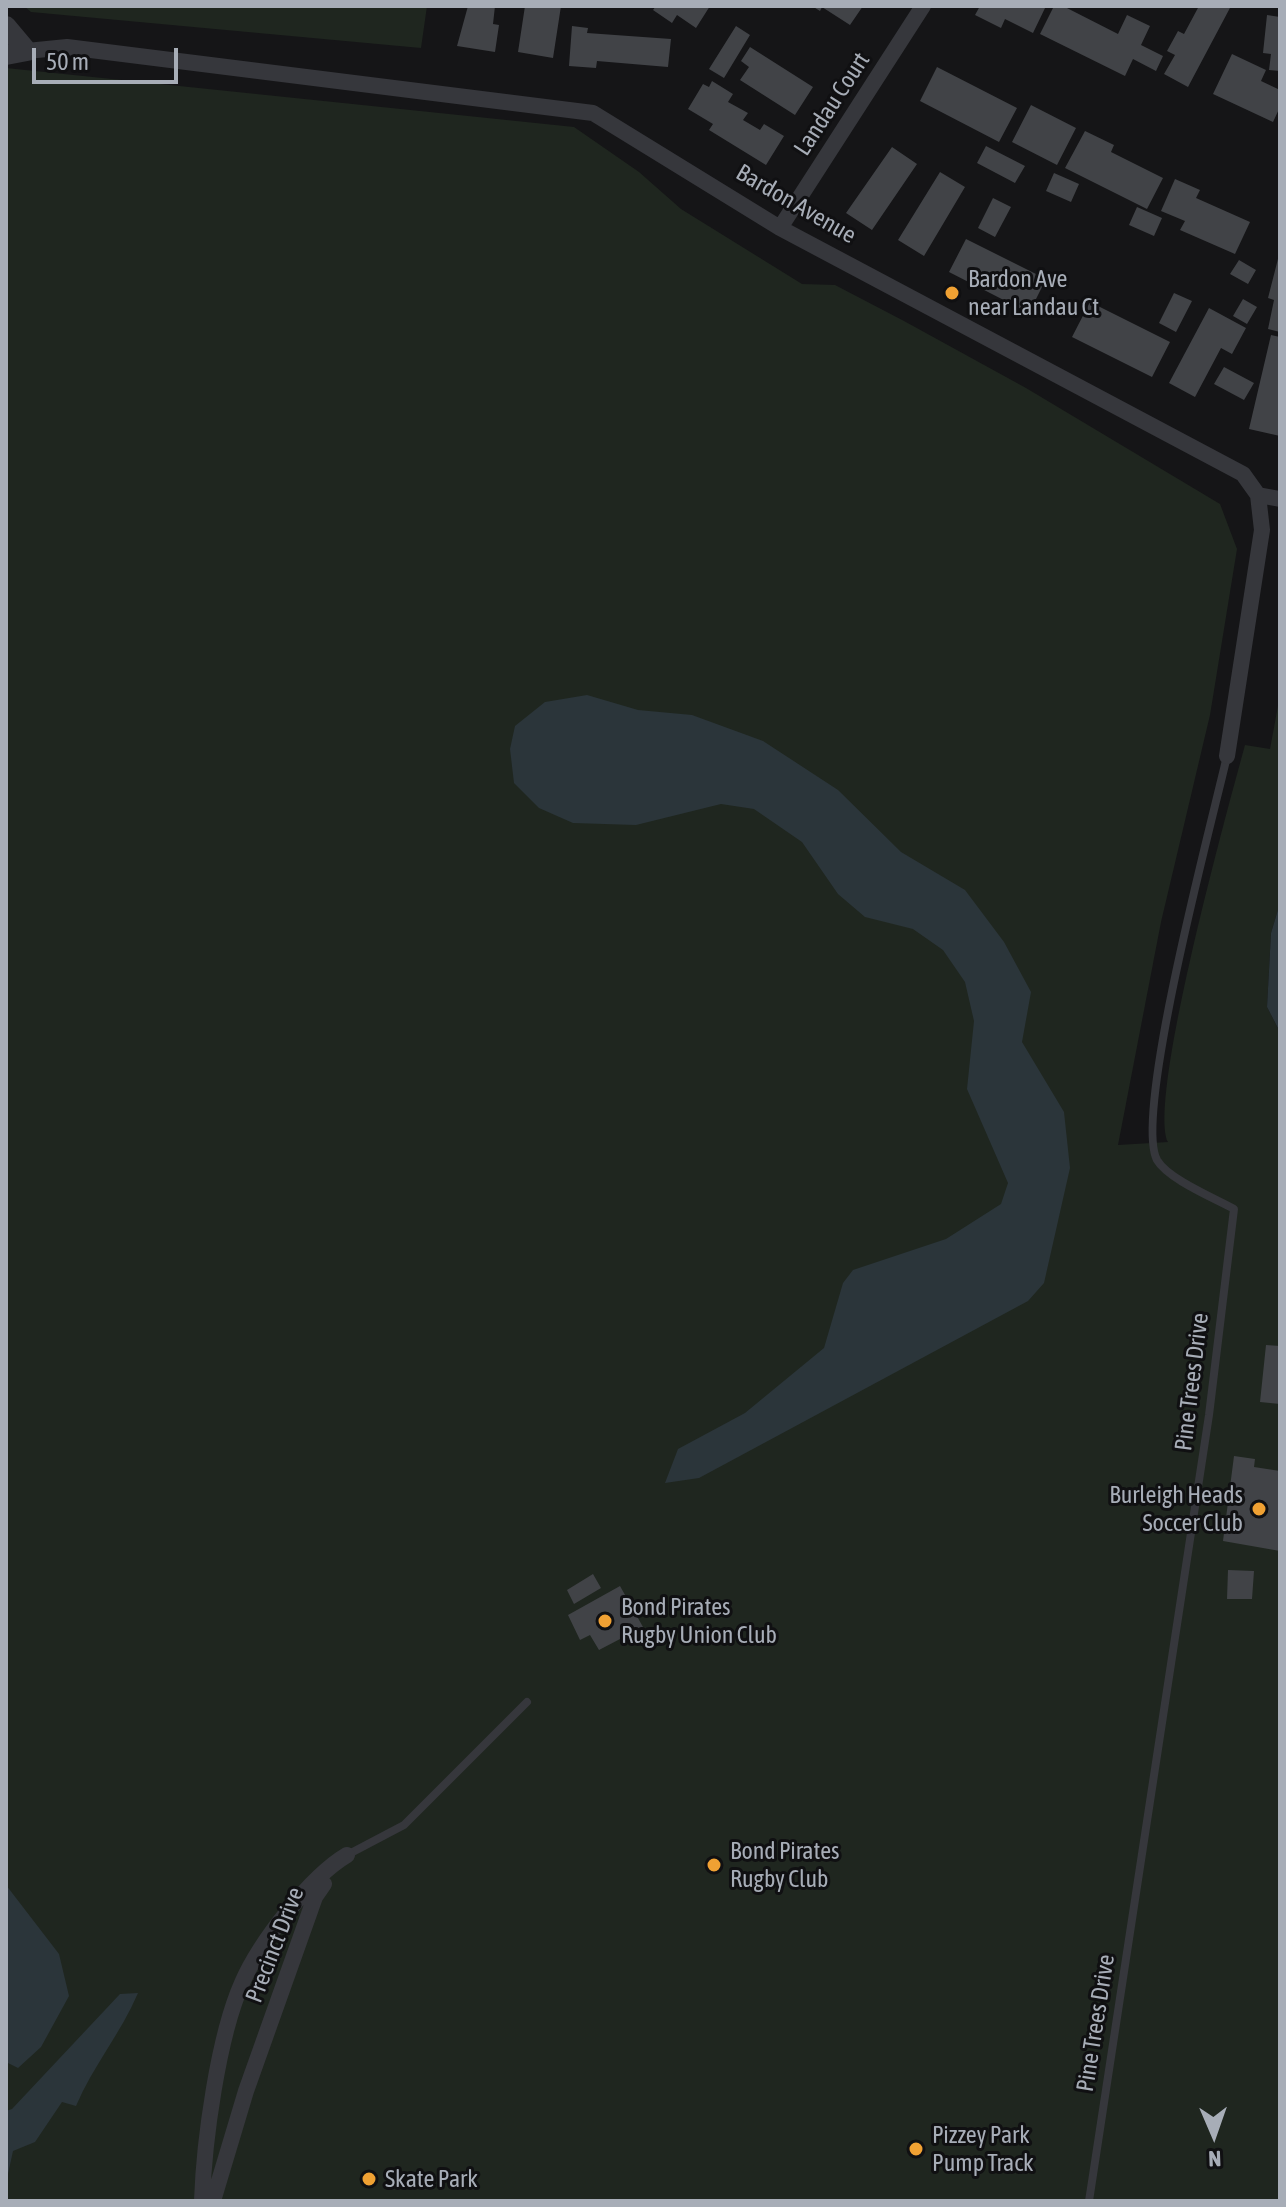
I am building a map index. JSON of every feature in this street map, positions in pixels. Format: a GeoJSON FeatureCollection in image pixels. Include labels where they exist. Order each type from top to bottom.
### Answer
{"type":"FeatureCollection","features":[{"type":"Feature","properties":{"kind":"street","name":"Landau Court"},"geometry":{"type":"LineString","coordinates":[[780,228],[923,6]]}},
{"type":"Feature","properties":{"kind":"street"},"geometry":{"type":"LineString","coordinates":[[6,26],[16,53]]}},
{"type":"Feature","properties":{"kind":"street","name":"Bardon Avenue"},"geometry":{"type":"LineString","coordinates":[[16,53],[67,47],[593,113],[780,228],[1243,474],[1258,495]]}},
{"type":"Feature","properties":{"kind":"street"},"geometry":{"type":"LineString","coordinates":[[1227,756],[1262,530],[1258,495],[1280,499]]}},
{"type":"Feature","properties":{"kind":"street","name":"Precinct Drive"},"geometry":{"type":"LineString","coordinates":[[202,2201],[215,2096],[242,1983],[295,1905],[332,1864],[347,1855]]}},
{"type":"Feature","properties":{"kind":"street","name":"Precinct Drive"},"geometry":{"type":"LineString","coordinates":[[213,2201],[246,2091],[315,1897],[347,1855]]}},
{"type":"Feature","properties":{"kind":"lane","name":"Pine Trees Drive"},"geometry":{"type":"LineString","coordinates":[[1089,2201],[1207,1424],[1234,1209],[1171,1174],[1158,1162],[1150,1129],[1167,1019],[1227,756]]}},
{"type":"Feature","properties":{"kind":"lane"},"geometry":{"type":"LineString","coordinates":[[347,1855],[404,1825],[527,1702]]}},
{"type":"Feature","properties":{"kind":"shaded area"},"geometry":{"type":"Polygon","coordinates":[[[24,6],[427,6],[421,48],[31,12],[24,6]]]}},
{"type":"Feature","properties":{"kind":"shaded area"},"geometry":{"type":"Polygon","coordinates":[[[6,68],[574,127],[639,172],[681,209],[802,284],[835,285],[904,321],[1026,388],[1220,504],[1237,549],[1210,715],[1161,922],[1118,1145],[1168,1142],[1165,1114],[1169,1069],[1208,886],[1245,745],[1270,749],[1280,695],[1280,903],[1271,933],[1267,1007],[1280,1032],[1280,2201],[6,2201],[6,68]]]}},
{"type":"Feature","properties":{"kind":"shaded area"},"geometry":{"type":"Polygon","coordinates":[[[587,695],[638,710],[692,715],[763,741],[838,790],[901,852],[965,890],[1004,942],[1031,992],[1022,1042],[1064,1112],[1070,1168],[1044,1283],[1028,1301],[699,1478],[665,1483],[678,1449],[745,1413],[824,1348],[843,1283],[853,1270],[946,1239],[1001,1204],[1008,1183],[967,1089],[974,1021],[965,982],[943,950],[913,929],[865,917],[838,894],[802,842],[754,809],[721,804],[636,825],[573,823],[539,808],[514,783],[510,749],[515,726],[545,702],[587,695]]]}},
{"type":"Feature","properties":{"kind":"shaded area"},"geometry":{"type":"Polygon","coordinates":[[[1280,903],[1280,1032],[1267,1007],[1271,933],[1280,903]]]}},
{"type":"Feature","properties":{"kind":"shaded area"},"geometry":{"type":"Polygon","coordinates":[[[6,1885],[59,1954],[69,1996],[41,2047],[18,2068],[6,2062],[6,1885]]]}},
{"type":"Feature","properties":{"kind":"shaded area"},"geometry":{"type":"Polygon","coordinates":[[[138,1993],[76,2106],[62,2102],[35,2142],[13,2151],[6,2183],[6,2111],[12,2109],[120,1994],[138,1993]]]}},
{"type":"Feature","properties":{"kind":"building"},"geometry":{"type":"Polygon","coordinates":[[[468,6],[495,6],[493,24],[499,25],[495,52],[457,46],[468,6]]]}},
{"type":"Feature","properties":{"kind":"building"},"geometry":{"type":"Polygon","coordinates":[[[525,6],[561,6],[553,58],[518,52],[525,6]]]}},
{"type":"Feature","properties":{"kind":"building"},"geometry":{"type":"Polygon","coordinates":[[[656,6],[710,6],[696,28],[677,15],[672,23],[653,10],[656,6]]]}},
{"type":"Feature","properties":{"kind":"building"},"geometry":{"type":"Polygon","coordinates":[[[812,6],[863,6],[850,25],[822,7],[820,11],[812,6]]]}},
{"type":"Feature","properties":{"kind":"building"},"geometry":{"type":"Polygon","coordinates":[[[980,6],[1046,6],[1033,33],[1005,19],[1001,28],[975,15],[980,6]]]}},
{"type":"Feature","properties":{"kind":"building"},"geometry":{"type":"Polygon","coordinates":[[[1054,6],[1063,6],[1118,34],[1127,15],[1150,26],[1141,45],[1163,56],[1156,71],[1133,59],[1125,76],[1040,34],[1054,6]]]}},
{"type":"Feature","properties":{"kind":"building"},"geometry":{"type":"Polygon","coordinates":[[[1199,6],[1231,6],[1188,87],[1164,74],[1175,55],[1167,51],[1178,31],[1184,34],[1199,6]]]}},
{"type":"Feature","properties":{"kind":"building"},"geometry":{"type":"Polygon","coordinates":[[[1267,15],[1280,17],[1280,71],[1269,70],[1271,54],[1263,53],[1267,15]]]}},
{"type":"Feature","properties":{"kind":"building"},"geometry":{"type":"Polygon","coordinates":[[[572,26],[588,28],[587,33],[671,39],[668,67],[597,61],[596,68],[569,66],[572,26]]]}},
{"type":"Feature","properties":{"kind":"building"},"geometry":{"type":"Polygon","coordinates":[[[736,26],[750,35],[724,78],[709,69],[736,26]]]}},
{"type":"Feature","properties":{"kind":"building"},"geometry":{"type":"Polygon","coordinates":[[[750,47],[813,87],[795,115],[740,80],[749,67],[741,61],[750,47]]]}},
{"type":"Feature","properties":{"kind":"building"},"geometry":{"type":"Polygon","coordinates":[[[1232,54],[1266,70],[1261,81],[1280,90],[1280,107],[1273,122],[1213,94],[1232,54]]]}},
{"type":"Feature","properties":{"kind":"building"},"geometry":{"type":"Polygon","coordinates":[[[937,67],[1017,108],[999,142],[920,101],[937,67]]]}},
{"type":"Feature","properties":{"kind":"building"},"geometry":{"type":"Polygon","coordinates":[[[712,81],[733,94],[728,102],[748,113],[743,120],[760,130],[764,124],[784,136],[766,165],[709,130],[713,124],[688,109],[703,84],[709,87],[712,81]]]}},
{"type":"Feature","properties":{"kind":"building"},"geometry":{"type":"Polygon","coordinates":[[[1031,105],[1076,128],[1057,165],[1012,142],[1031,105]]]}},
{"type":"Feature","properties":{"kind":"building"},"geometry":{"type":"Polygon","coordinates":[[[1085,131],[1114,145],[1111,152],[1163,178],[1147,209],[1065,168],[1085,131]]]}},
{"type":"Feature","properties":{"kind":"building"},"geometry":{"type":"Polygon","coordinates":[[[986,146],[1025,166],[1015,183],[977,163],[986,146]]]}},
{"type":"Feature","properties":{"kind":"building"},"geometry":{"type":"Polygon","coordinates":[[[892,147],[917,164],[872,230],[846,213],[892,147]]]}},
{"type":"Feature","properties":{"kind":"building"},"geometry":{"type":"Polygon","coordinates":[[[940,172],[965,187],[924,256],[898,240],[940,172]]]}},
{"type":"Feature","properties":{"kind":"building"},"geometry":{"type":"Polygon","coordinates":[[[1054,173],[1079,184],[1071,202],[1046,191],[1054,173]]]}},
{"type":"Feature","properties":{"kind":"building"},"geometry":{"type":"Polygon","coordinates":[[[1175,179],[1200,190],[1196,198],[1250,222],[1235,254],[1180,230],[1185,221],[1161,211],[1175,179]]]}},
{"type":"Feature","properties":{"kind":"building"},"geometry":{"type":"Polygon","coordinates":[[[993,198],[1011,207],[995,237],[978,228],[993,198]]]}},
{"type":"Feature","properties":{"kind":"building"},"geometry":{"type":"Polygon","coordinates":[[[1137,207],[1162,218],[1154,236],[1129,225],[1137,207]]]}},
{"type":"Feature","properties":{"kind":"building"},"geometry":{"type":"Polygon","coordinates":[[[966,239],[1046,279],[1029,313],[949,272],[966,239]]]}},
{"type":"Feature","properties":{"kind":"building"},"geometry":{"type":"Polygon","coordinates":[[[1280,251],[1280,332],[1268,329],[1274,300],[1268,298],[1280,251]]]}},
{"type":"Feature","properties":{"kind":"building"},"geometry":{"type":"Polygon","coordinates":[[[1239,260],[1256,270],[1248,284],[1230,274],[1239,260]]]}},
{"type":"Feature","properties":{"kind":"building"},"geometry":{"type":"Polygon","coordinates":[[[1174,293],[1192,301],[1176,332],[1159,323],[1174,293]]]}},
{"type":"Feature","properties":{"kind":"building"},"geometry":{"type":"Polygon","coordinates":[[[1243,299],[1257,307],[1247,324],[1233,316],[1243,299]]]}},
{"type":"Feature","properties":{"kind":"building"},"geometry":{"type":"Polygon","coordinates":[[[1090,302],[1170,342],[1152,377],[1072,337],[1090,302]]]}},
{"type":"Feature","properties":{"kind":"building"},"geometry":{"type":"Polygon","coordinates":[[[1209,308],[1246,328],[1232,354],[1221,348],[1195,397],[1169,383],[1209,308]]]}},
{"type":"Feature","properties":{"kind":"building"},"geometry":{"type":"Polygon","coordinates":[[[1271,335],[1280,337],[1280,436],[1249,429],[1271,335]]]}},
{"type":"Feature","properties":{"kind":"building"},"geometry":{"type":"Polygon","coordinates":[[[1224,367],[1254,383],[1244,400],[1214,384],[1224,367]]]}},
{"type":"Feature","properties":{"kind":"building"},"geometry":{"type":"Polygon","coordinates":[[[1266,1345],[1280,1346],[1280,1404],[1260,1402],[1266,1345]]]}},
{"type":"Feature","properties":{"kind":"building"},"geometry":{"type":"Polygon","coordinates":[[[1234,1456],[1255,1459],[1254,1467],[1280,1471],[1280,1551],[1223,1541],[1234,1456]]]}},
{"type":"Feature","properties":{"kind":"building"},"geometry":{"type":"Polygon","coordinates":[[[1228,1570],[1254,1571],[1252,1599],[1227,1599],[1228,1570]]]}},
{"type":"Feature","properties":{"kind":"building"},"geometry":{"type":"Polygon","coordinates":[[[593,1574],[601,1588],[574,1604],[567,1590],[593,1574]]]}},
{"type":"Feature","properties":{"kind":"building","name":"Bond Pirates Rugby Union Club"},"geometry":{"type":"Polygon","coordinates":[[[620,1586],[643,1627],[599,1650],[590,1635],[580,1640],[568,1615],[620,1586]]]}},
{"type":"Feature","properties":{"kind":"place","name":"Bardon Ave near Landau Ct"},"geometry":{"type":"Point","coordinates":[952,293]}},
{"type":"Feature","properties":{"kind":"place","name":"Burleigh Heads Soccer Club"},"geometry":{"type":"Point","coordinates":[1259,1509]}},
{"type":"Feature","properties":{"kind":"place","name":"Bond Pirates Rugby Union Club"},"geometry":{"type":"Point","coordinates":[605,1621]}},
{"type":"Feature","properties":{"kind":"place","name":"Bond Pirates Rugby Club"},"geometry":{"type":"Point","coordinates":[714,1865]}},
{"type":"Feature","properties":{"kind":"place","name":"Pizzey Park Pump Track"},"geometry":{"type":"Point","coordinates":[916,2149]}},
{"type":"Feature","properties":{"kind":"place","name":"Skate Park"},"geometry":{"type":"Point","coordinates":[369,2179]}}]}
